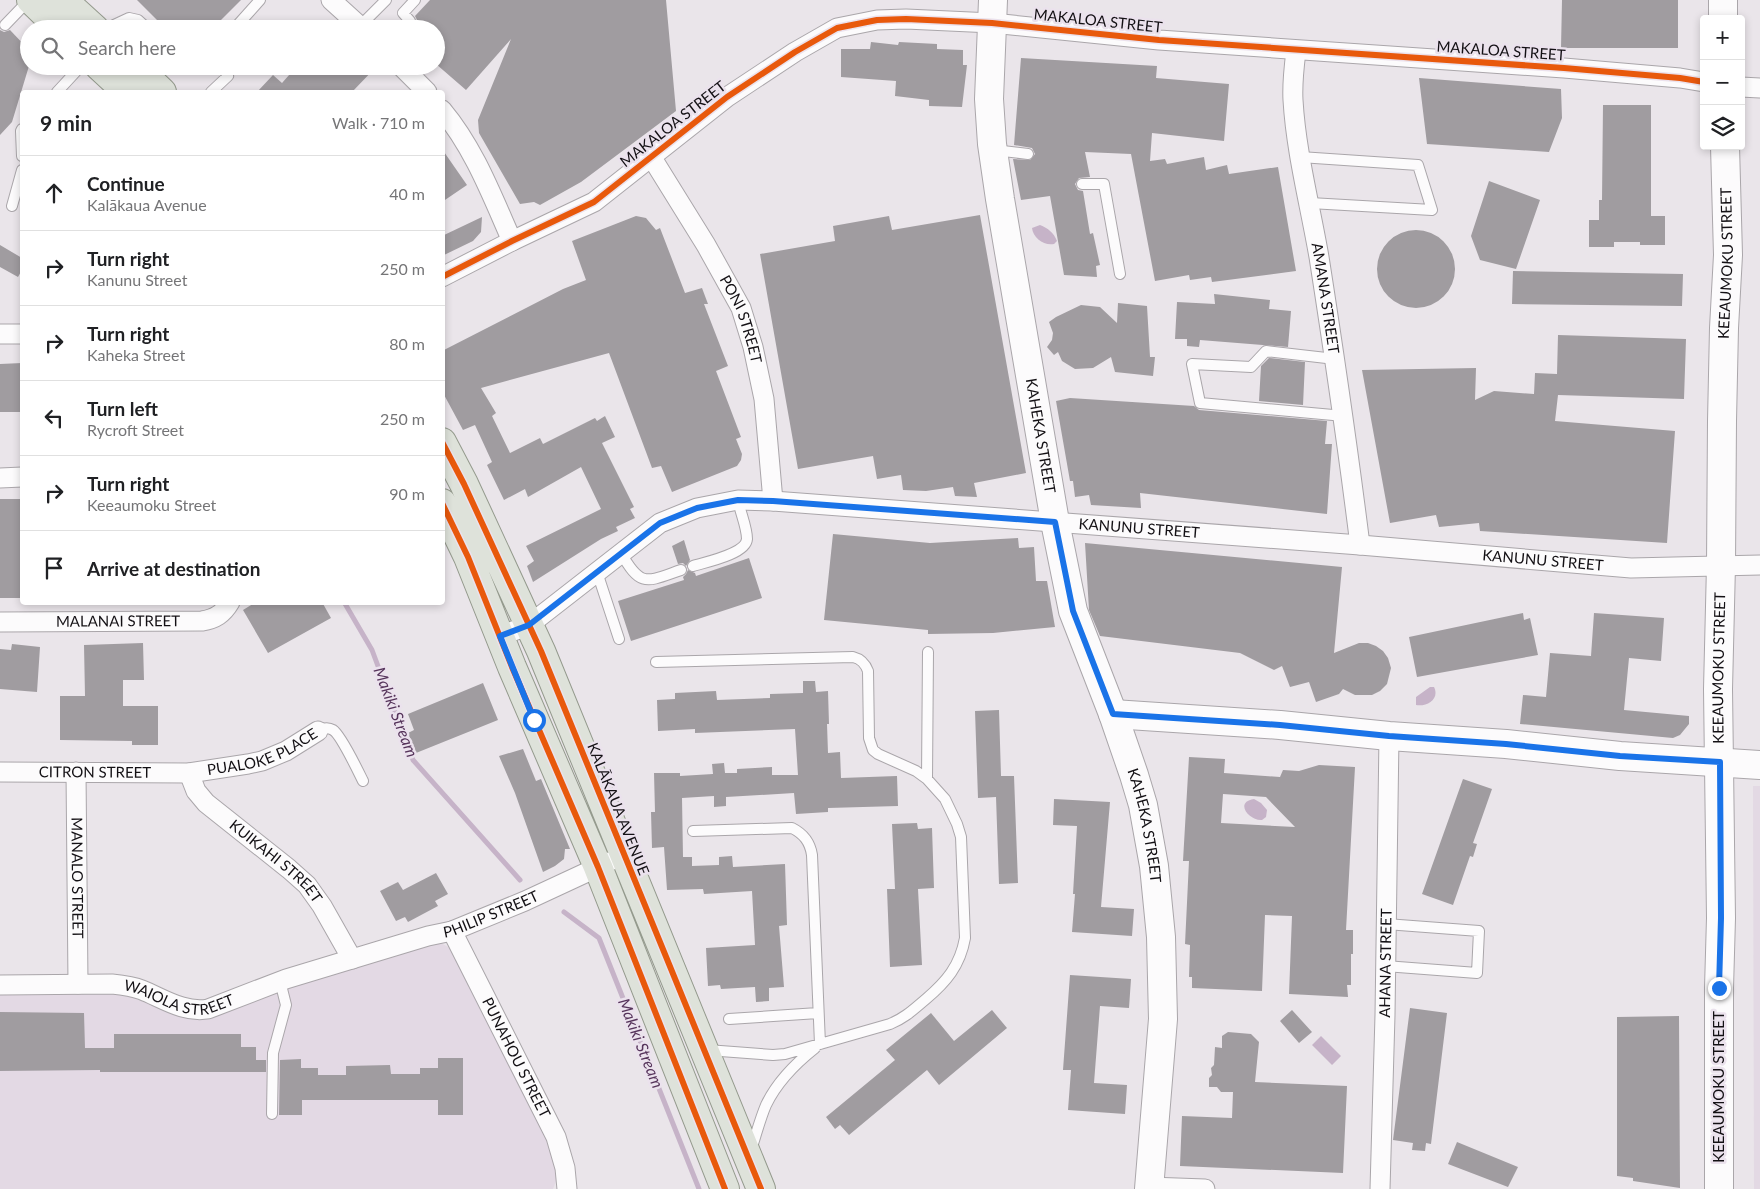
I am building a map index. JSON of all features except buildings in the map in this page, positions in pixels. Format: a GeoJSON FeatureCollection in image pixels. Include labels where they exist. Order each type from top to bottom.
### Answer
{"type":"FeatureCollection","features":[{"type":"Feature","properties":{"kind":"main road"},"geometry":{"type":"LineString","coordinates":[[30,0],[51,20]]}},
{"type":"Feature","properties":{"kind":"main road"},"geometry":{"type":"LineString","coordinates":[[63,0],[85,20]]}},
{"type":"Feature","properties":{"kind":"main road"},"geometry":{"type":"LineString","coordinates":[[131,75],[145,79]]}},
{"type":"Feature","properties":{"kind":"main road","name":"KALĀKAUA AVENUE"},"geometry":{"type":"LineString","coordinates":[[445,448],[529,625],[761,1189]]}},
{"type":"Feature","properties":{"kind":"main road"},"geometry":{"type":"LineString","coordinates":[[445,509],[468,557],[598,867],[725,1189]]}},
{"type":"Feature","properties":{"kind":"street"},"geometry":{"type":"LineString","coordinates":[[330,0],[353,20]]}},
{"type":"Feature","properties":{"kind":"street"},"geometry":{"type":"LineString","coordinates":[[1723,0],[1723,15]]}},
{"type":"Feature","properties":{"kind":"street","name":"MAKALOA STREET"},"geometry":{"type":"LineString","coordinates":[[445,275],[594,202],[652,158],[693,123],[795,52],[836,28],[877,20],[993,12],[1150,39],[1296,51],[1564,68],[1700,81]]}},
{"type":"Feature","properties":{"kind":"street","name":"KAHEKA STREET"},"geometry":{"type":"LineString","coordinates":[[993,12],[989,99],[993,150],[1055,522],[1073,611],[1113,714],[1144,805],[1159,902],[1162,955],[1162,1019],[1149,1188]]}},
{"type":"Feature","properties":{"kind":"street","name":"AMANA STREET"},"geometry":{"type":"LineString","coordinates":[[1296,51],[1293,100],[1300,157],[1310,203],[1344,416],[1360,545]]}},
{"type":"Feature","properties":{"kind":"street"},"geometry":{"type":"LineString","coordinates":[[410,75],[425,90]]}},
{"type":"Feature","properties":{"kind":"street"},"geometry":{"type":"LineString","coordinates":[[1745,87],[1760,88]]}},
{"type":"Feature","properties":{"kind":"street"},"geometry":{"type":"LineString","coordinates":[[445,114],[454,124],[476,161],[512,241]]}},
{"type":"Feature","properties":{"kind":"street","name":"KEEAUMOKU STREET"},"geometry":{"type":"LineString","coordinates":[[1719,1189],[1721,918],[1718,689],[1722,565],[1722,402],[1728,254],[1725,150]]}},
{"type":"Feature","properties":{"kind":"street","name":"PONI STREET"},"geometry":{"type":"LineString","coordinates":[[652,158],[706,244],[741,308],[753,347],[764,399],[773,501]]}},
{"type":"Feature","properties":{"kind":"street"},"geometry":{"type":"LineString","coordinates":[[0,334],[20,334]]}},
{"type":"Feature","properties":{"kind":"street"},"geometry":{"type":"LineString","coordinates":[[0,478],[20,478]]}},
{"type":"Feature","properties":{"kind":"street","name":"KANUNU STREET"},"geometry":{"type":"LineString","coordinates":[[500,636],[529,625],[660,523],[697,508],[738,500],[773,501],[1360,545],[1631,568],[1760,565]]}},
{"type":"Feature","properties":{"kind":"street","name":"MALANAI STREET"},"geometry":{"type":"LineString","coordinates":[[0,622],[202,621],[215,618],[229,605]]}},
{"type":"Feature","properties":{"kind":"street"},"geometry":{"type":"LineString","coordinates":[[1113,714],[1280,725],[1389,736],[1506,744],[1620,756],[1760,765]]}},
{"type":"Feature","properties":{"kind":"street","name":"PUALOKE PLACE"},"geometry":{"type":"LineString","coordinates":[[189,773],[262,761],[286,750],[318,731]]}},
{"type":"Feature","properties":{"kind":"street","name":"AHANA STREET"},"geometry":{"type":"LineString","coordinates":[[1380,1189],[1389,736]]}},
{"type":"Feature","properties":{"kind":"street","name":"CITRON STREET"},"geometry":{"type":"LineString","coordinates":[[0,772],[189,773]]}},
{"type":"Feature","properties":{"kind":"street","name":"MANALO STREET"},"geometry":{"type":"LineString","coordinates":[[76,772],[78,984]]}},
{"type":"Feature","properties":{"kind":"street","name":"KUIKAHI STREET"},"geometry":{"type":"LineString","coordinates":[[189,773],[196,791],[206,803],[307,885],[322,906],[352,959]]}},
{"type":"Feature","properties":{"kind":"street","name":"PHILIP STREET"},"geometry":{"type":"LineString","coordinates":[[352,959],[428,936],[452,931],[525,901],[623,855]]}},
{"type":"Feature","properties":{"kind":"street","name":"PUNAHOU STREET"},"geometry":{"type":"LineString","coordinates":[[452,931],[556,1137],[565,1168],[567,1189]]}},
{"type":"Feature","properties":{"kind":"street","name":"WAIOLA STREET"},"geometry":{"type":"LineString","coordinates":[[0,985],[123,985],[143,991],[183,1008],[200,1011],[280,980],[352,959]]}},
{"type":"Feature","properties":{"kind":"street"},"geometry":{"type":"LineString","coordinates":[[1149,1188],[1205,1189]]}},
{"type":"Feature","properties":{"kind":"lane"},"geometry":{"type":"LineString","coordinates":[[5,25],[30,0]]}},
{"type":"Feature","properties":{"kind":"lane"},"geometry":{"type":"LineString","coordinates":[[242,20],[260,0]]}},
{"type":"Feature","properties":{"kind":"lane"},"geometry":{"type":"LineString","coordinates":[[369,20],[386,0]]}},
{"type":"Feature","properties":{"kind":"lane"},"geometry":{"type":"LineString","coordinates":[[409,20],[403,13],[416,0]]}},
{"type":"Feature","properties":{"kind":"lane"},"geometry":{"type":"LineString","coordinates":[[125,20],[129,18],[138,20]]}},
{"type":"Feature","properties":{"kind":"lane"},"geometry":{"type":"LineString","coordinates":[[59,90],[73,75]]}},
{"type":"Feature","properties":{"kind":"lane"},"geometry":{"type":"LineString","coordinates":[[213,90],[227,75]]}},
{"type":"Feature","properties":{"kind":"lane"},"geometry":{"type":"LineString","coordinates":[[993,150],[1028,154]]}},
{"type":"Feature","properties":{"kind":"lane"},"geometry":{"type":"LineString","coordinates":[[1300,157],[1418,165],[1432,210],[1310,203]]}},
{"type":"Feature","properties":{"kind":"lane"},"geometry":{"type":"LineString","coordinates":[[12,206],[20,177]]}},
{"type":"Feature","properties":{"kind":"lane"},"geometry":{"type":"LineString","coordinates":[[1082,184],[1104,184],[1120,274]]}},
{"type":"Feature","properties":{"kind":"lane"},"geometry":{"type":"LineString","coordinates":[[1335,359],[1266,351],[1251,367],[1192,364],[1200,403],[1344,416]]}},
{"type":"Feature","properties":{"kind":"lane"},"geometry":{"type":"LineString","coordinates":[[693,566],[738,551],[745,545],[747,537],[738,500]]}},
{"type":"Feature","properties":{"kind":"lane"},"geometry":{"type":"LineString","coordinates":[[620,553],[631,570],[640,579],[651,580],[681,570]]}},
{"type":"Feature","properties":{"kind":"lane"},"geometry":{"type":"LineString","coordinates":[[597,572],[619,639]]}},
{"type":"Feature","properties":{"kind":"lane"},"geometry":{"type":"LineString","coordinates":[[927,779],[928,652]]}},
{"type":"Feature","properties":{"kind":"lane"},"geometry":{"type":"LineString","coordinates":[[656,662],[853,657],[859,659],[868,671],[870,744],[878,754],[903,764],[927,779],[937,789],[952,811],[961,837],[965,938],[960,958],[943,985],[906,1017],[890,1024],[796,1051],[773,1055],[703,1050]]}},
{"type":"Feature","properties":{"kind":"lane","name":"PUALOKE PLACE"},"geometry":{"type":"LineString","coordinates":[[318,731],[330,728],[338,734],[363,781]]}},
{"type":"Feature","properties":{"kind":"lane"},"geometry":{"type":"LineString","coordinates":[[693,830],[792,828],[804,835],[808,840],[812,855],[820,1044]]}},
{"type":"Feature","properties":{"kind":"lane"},"geometry":{"type":"LineString","coordinates":[[1385,966],[1477,973],[1479,931],[1386,924]]}},
{"type":"Feature","properties":{"kind":"lane"},"geometry":{"type":"LineString","coordinates":[[272,1114],[274,1053],[286,1005],[280,980]]}},
{"type":"Feature","properties":{"kind":"lane"},"geometry":{"type":"LineString","coordinates":[[729,1019],[818,1013]]}},
{"type":"Feature","properties":{"kind":"lane"},"geometry":{"type":"LineString","coordinates":[[749,1157],[766,1105],[776,1089],[803,1058],[820,1044]]}},
{"type":"Feature","properties":{"kind":"shaded area"},"geometry":{"type":"Polygon","coordinates":[[[1040,225],[1048,229],[1054,236],[1057,241],[1054,244],[1046,244],[1034,235],[1032,228],[1040,225]]]}},
{"type":"Feature","properties":{"kind":"shaded area"},"geometry":{"type":"Polygon","coordinates":[[[1430,687],[1434,687],[1434,698],[1424,705],[1416,705],[1416,697],[1430,687]]]}},
{"type":"Feature","properties":{"kind":"shaded area"},"geometry":{"type":"Polygon","coordinates":[[[1753,786],[1760,786],[1760,1189],[1754,1189],[1753,786]]]}},
{"type":"Feature","properties":{"kind":"shaded area"},"geometry":{"type":"Polygon","coordinates":[[[1254,799],[1267,810],[1266,817],[1262,820],[1252,818],[1244,807],[1248,801],[1254,799]]]}},
{"type":"Feature","properties":{"kind":"shaded area"},"geometry":{"type":"Polygon","coordinates":[[[439,942],[450,948],[537,1112],[560,1171],[553,1189],[0,1189],[0,988],[123,994],[170,1012],[264,993],[439,942]]]}},
{"type":"Feature","properties":{"kind":"shaded area"},"geometry":{"type":"Polygon","coordinates":[[[1321,1036],[1341,1056],[1332,1065],[1312,1045],[1321,1036]]]}},
{"type":"Feature","properties":{"kind":"waterway","name":"Makiki Stream"},"geometry":{"type":"LineString","coordinates":[[346,605],[372,650],[413,760],[520,880]]}},
{"type":"Feature","properties":{"kind":"waterway","name":"Makiki Stream"},"geometry":{"type":"LineString","coordinates":[[564,912],[599,938],[699,1189]]}},
{"type":"Feature","properties":{"kind":"cycle path"},"geometry":{"type":"LineString","coordinates":[[445,275],[594,202],[727,97],[795,52],[837,28],[877,20],[906,19],[992,23],[1159,40],[1564,68],[1700,81]]}},
{"type":"Feature","properties":{"kind":"cycle path"},"geometry":{"type":"LineString","coordinates":[[445,448],[464,484],[541,651],[761,1189]]}},
{"type":"Feature","properties":{"kind":"cycle path"},"geometry":{"type":"LineString","coordinates":[[445,509],[468,557],[512,667],[598,867],[725,1189]]}},
{"type":"Feature","properties":{"kind":"route"},"geometry":{"type":"LineString","coordinates":[[534,720],[500,636],[529,625],[660,523],[697,508],[738,500],[773,501],[1055,522],[1073,611],[1113,714],[1280,725],[1389,736],[1506,744],[1620,756],[1720,762],[1721,918],[1719,988]]}}]}
